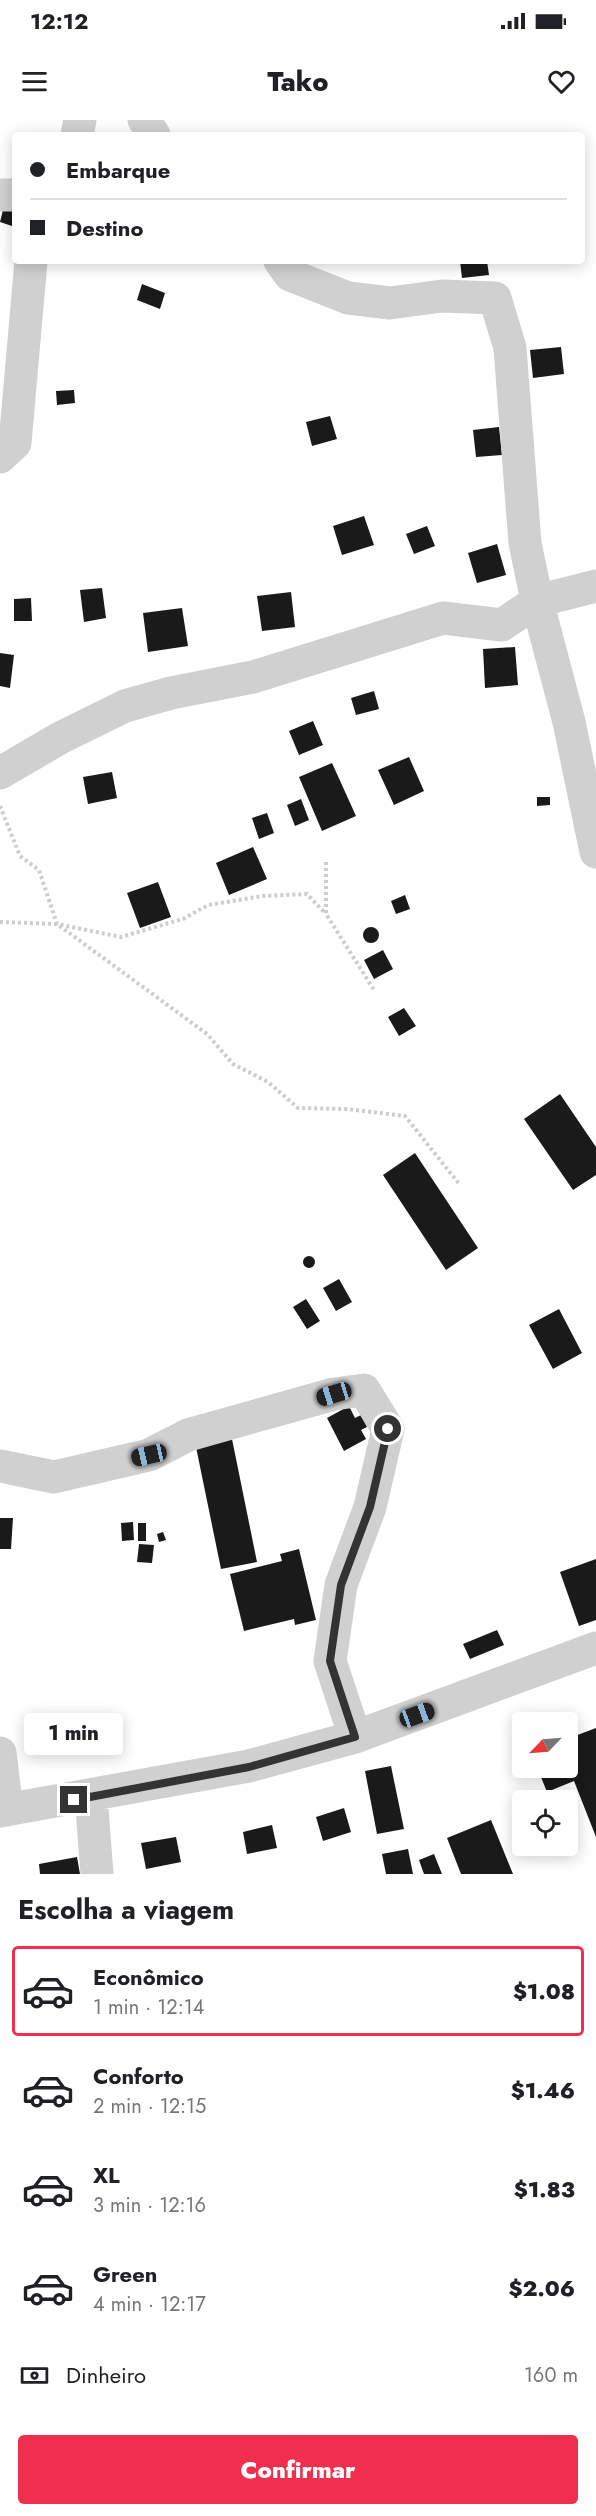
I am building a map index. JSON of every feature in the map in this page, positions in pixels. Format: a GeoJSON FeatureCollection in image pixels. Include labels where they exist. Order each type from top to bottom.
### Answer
{"type":"FeatureCollection","features":[{"type":"Feature","properties":{"kind":"street"},"geometry":{"type":"LineString","coordinates":[[0,457],[15,443],[31,264]]}},
{"type":"Feature","properties":{"kind":"street"},"geometry":{"type":"LineString","coordinates":[[282,264],[290,275],[348,298],[390,303],[442,296],[495,298],[510,348],[525,543],[537,601],[569,722],[596,852]]}},
{"type":"Feature","properties":{"kind":"street"},"geometry":{"type":"LineString","coordinates":[[0,773],[60,738],[125,706],[171,693],[252,677],[443,618],[502,625],[537,601],[596,586]]}},
{"type":"Feature","properties":{"kind":"street"},"geometry":{"type":"LineString","coordinates":[[0,1466],[54,1477],[149,1455],[189,1435],[334,1394],[364,1390],[388,1429],[370,1507],[341,1585],[330,1661],[355,1737]]}},
{"type":"Feature","properties":{"kind":"street"},"geometry":{"type":"LineString","coordinates":[[0,1753],[4,1811],[249,1767],[355,1737],[596,1648]]}},
{"type":"Feature","properties":{"kind":"street"},"geometry":{"type":"LineString","coordinates":[[91,1796],[97,1874]]}},
{"type":"Feature","properties":{"kind":"path"},"geometry":{"type":"LineString","coordinates":[[0,806],[20,856],[39,870],[57,924],[207,1034],[233,1064],[268,1082],[298,1108],[347,1109],[405,1116],[460,1185]]}},
{"type":"Feature","properties":{"kind":"path"},"geometry":{"type":"LineString","coordinates":[[326,862],[326,914]]}},
{"type":"Feature","properties":{"kind":"path"},"geometry":{"type":"LineString","coordinates":[[0,922],[57,924],[122,937],[183,919],[208,905],[262,896],[307,894],[326,914],[374,990]]}},
{"type":"Feature","properties":{"kind":"building"},"geometry":{"type":"Polygon","coordinates":[[[5,202],[12,203],[12,226],[0,222],[5,202]]]}},
{"type":"Feature","properties":{"kind":"building"},"geometry":{"type":"Polygon","coordinates":[[[460,264],[487,264],[489,275],[462,278],[460,264]]]}},
{"type":"Feature","properties":{"kind":"building"},"geometry":{"type":"Polygon","coordinates":[[[142,284],[165,293],[160,309],[137,300],[142,284]]]}},
{"type":"Feature","properties":{"kind":"building"},"geometry":{"type":"Polygon","coordinates":[[[561,347],[564,374],[533,378],[530,350],[561,347]]]}},
{"type":"Feature","properties":{"kind":"building"},"geometry":{"type":"Polygon","coordinates":[[[74,390],[75,403],[57,405],[56,391],[74,390]]]}},
{"type":"Feature","properties":{"kind":"building"},"geometry":{"type":"Polygon","coordinates":[[[330,416],[337,439],[312,446],[306,422],[330,416]]]}},
{"type":"Feature","properties":{"kind":"building"},"geometry":{"type":"Polygon","coordinates":[[[499,427],[502,455],[476,457],[473,430],[499,427]]]}},
{"type":"Feature","properties":{"kind":"building"},"geometry":{"type":"Polygon","coordinates":[[[364,516],[374,545],[342,555],[333,526],[364,516]]]}},
{"type":"Feature","properties":{"kind":"building"},"geometry":{"type":"Polygon","coordinates":[[[427,526],[435,546],[414,554],[406,534],[427,526]]]}},
{"type":"Feature","properties":{"kind":"building"},"geometry":{"type":"Polygon","coordinates":[[[497,544],[506,575],[477,583],[468,553],[497,544]]]}},
{"type":"Feature","properties":{"kind":"building"},"geometry":{"type":"Polygon","coordinates":[[[102,588],[106,618],[84,622],[80,590],[102,588]]]}},
{"type":"Feature","properties":{"kind":"building"},"geometry":{"type":"Polygon","coordinates":[[[291,592],[295,627],[262,631],[257,596],[291,592]]]}},
{"type":"Feature","properties":{"kind":"building"},"geometry":{"type":"Polygon","coordinates":[[[31,598],[32,621],[14,621],[14,599],[31,598]]]}},
{"type":"Feature","properties":{"kind":"building"},"geometry":{"type":"Polygon","coordinates":[[[182,608],[188,646],[148,652],[143,613],[182,608]]]}},
{"type":"Feature","properties":{"kind":"building"},"geometry":{"type":"Polygon","coordinates":[[[515,647],[518,685],[485,688],[483,649],[515,647]]]}},
{"type":"Feature","properties":{"kind":"building"},"geometry":{"type":"Polygon","coordinates":[[[0,653],[14,655],[10,688],[0,686],[0,653]]]}},
{"type":"Feature","properties":{"kind":"building"},"geometry":{"type":"Polygon","coordinates":[[[374,691],[379,709],[356,715],[351,698],[374,691]]]}},
{"type":"Feature","properties":{"kind":"building"},"geometry":{"type":"Polygon","coordinates":[[[313,721],[323,745],[299,755],[289,731],[313,721]]]}},
{"type":"Feature","properties":{"kind":"building"},"geometry":{"type":"Polygon","coordinates":[[[409,757],[424,791],[394,805],[378,770],[409,757]]]}},
{"type":"Feature","properties":{"kind":"building"},"geometry":{"type":"Polygon","coordinates":[[[332,763],[356,816],[322,831],[299,777],[332,763]]]}},
{"type":"Feature","properties":{"kind":"building"},"geometry":{"type":"Polygon","coordinates":[[[112,772],[117,798],[88,804],[83,777],[112,772]]]}},
{"type":"Feature","properties":{"kind":"building"},"geometry":{"type":"Polygon","coordinates":[[[537,797],[550,797],[550,805],[537,806],[537,797]]]}},
{"type":"Feature","properties":{"kind":"building"},"geometry":{"type":"Polygon","coordinates":[[[301,799],[309,820],[295,826],[287,805],[301,799]]]}},
{"type":"Feature","properties":{"kind":"building"},"geometry":{"type":"Polygon","coordinates":[[[267,813],[274,833],[259,839],[252,818],[267,813]]]}},
{"type":"Feature","properties":{"kind":"building"},"geometry":{"type":"Polygon","coordinates":[[[253,847],[267,879],[229,895],[216,863],[253,847]]]}},
{"type":"Feature","properties":{"kind":"building"},"geometry":{"type":"Polygon","coordinates":[[[158,882],[171,917],[140,928],[127,893],[158,882]]]}},
{"type":"Feature","properties":{"kind":"building"},"geometry":{"type":"Polygon","coordinates":[[[405,895],[410,909],[396,914],[391,901],[405,895]]]}},
{"type":"Feature","properties":{"kind":"building"},"geometry":{"type":"Polygon","coordinates":[[[371,927],[379,935],[371,943],[363,935],[371,927]]]}},
{"type":"Feature","properties":{"kind":"building"},"geometry":{"type":"Polygon","coordinates":[[[383,950],[393,969],[374,979],[364,960],[383,950]]]}},
{"type":"Feature","properties":{"kind":"building"},"geometry":{"type":"Polygon","coordinates":[[[404,1008],[416,1026],[399,1036],[388,1017],[404,1008]]]}},
{"type":"Feature","properties":{"kind":"building"},"geometry":{"type":"Polygon","coordinates":[[[560,1094],[596,1147],[596,1175],[573,1190],[524,1119],[560,1094]]]}},
{"type":"Feature","properties":{"kind":"building"},"geometry":{"type":"Polygon","coordinates":[[[415,1153],[478,1248],[446,1270],[383,1175],[415,1153]]]}},
{"type":"Feature","properties":{"kind":"building"},"geometry":{"type":"Polygon","coordinates":[[[311,1256],[315,1262],[311,1268],[307,1268],[303,1260],[311,1256]]]}},
{"type":"Feature","properties":{"kind":"building"},"geometry":{"type":"Polygon","coordinates":[[[339,1279],[352,1302],[336,1311],[323,1288],[339,1279]]]}},
{"type":"Feature","properties":{"kind":"building"},"geometry":{"type":"Polygon","coordinates":[[[306,1299],[320,1321],[307,1329],[293,1307],[306,1299]]]}},
{"type":"Feature","properties":{"kind":"building"},"geometry":{"type":"Polygon","coordinates":[[[559,1309],[582,1353],[553,1369],[529,1325],[559,1309]]]}},
{"type":"Feature","properties":{"kind":"building"},"geometry":{"type":"Polygon","coordinates":[[[349,1406],[355,1418],[361,1415],[367,1427],[361,1430],[366,1439],[344,1451],[327,1418],[349,1406]]]}},
{"type":"Feature","properties":{"kind":"building"},"geometry":{"type":"Polygon","coordinates":[[[232,1439],[257,1562],[221,1569],[196,1447],[232,1439]]]}},
{"type":"Feature","properties":{"kind":"building"},"geometry":{"type":"Polygon","coordinates":[[[0,1518],[13,1518],[11,1549],[0,1549],[0,1518]]]}},
{"type":"Feature","properties":{"kind":"building"},"geometry":{"type":"Polygon","coordinates":[[[133,1522],[134,1540],[122,1541],[121,1523],[133,1522]]]}},
{"type":"Feature","properties":{"kind":"building"},"geometry":{"type":"Polygon","coordinates":[[[138,1523],[146,1523],[146,1541],[138,1541],[138,1523]]]}},
{"type":"Feature","properties":{"kind":"building"},"geometry":{"type":"Polygon","coordinates":[[[163,1532],[166,1540],[159,1542],[157,1534],[163,1532]]]}},
{"type":"Feature","properties":{"kind":"building"},"geometry":{"type":"Polygon","coordinates":[[[139,1544],[154,1545],[152,1563],[137,1562],[139,1544]]]}},
{"type":"Feature","properties":{"kind":"building"},"geometry":{"type":"Polygon","coordinates":[[[299,1549],[316,1620],[295,1625],[294,1619],[244,1631],[230,1574],[282,1561],[280,1554],[299,1549]]]}},
{"type":"Feature","properties":{"kind":"building"},"geometry":{"type":"Polygon","coordinates":[[[596,1559],[596,1620],[579,1626],[560,1572],[596,1559]]]}},
{"type":"Feature","properties":{"kind":"building"},"geometry":{"type":"Polygon","coordinates":[[[497,1630],[504,1645],[470,1659],[463,1644],[497,1630]]]}},
{"type":"Feature","properties":{"kind":"building"},"geometry":{"type":"Polygon","coordinates":[[[596,1728],[596,1837],[574,1781],[546,1790],[541,1778],[578,1778],[578,1735],[596,1728]]]}},
{"type":"Feature","properties":{"kind":"building"},"geometry":{"type":"Polygon","coordinates":[[[391,1766],[404,1829],[377,1834],[365,1771],[391,1766]]]}},
{"type":"Feature","properties":{"kind":"building"},"geometry":{"type":"Polygon","coordinates":[[[344,1808],[351,1832],[323,1841],[316,1817],[344,1808]]]}},
{"type":"Feature","properties":{"kind":"building"},"geometry":{"type":"Polygon","coordinates":[[[491,1820],[513,1874],[461,1874],[447,1838],[491,1820]]]}},
{"type":"Feature","properties":{"kind":"building"},"geometry":{"type":"Polygon","coordinates":[[[272,1825],[277,1848],[247,1854],[243,1832],[272,1825]]]}},
{"type":"Feature","properties":{"kind":"building"},"geometry":{"type":"Polygon","coordinates":[[[176,1837],[181,1862],[146,1869],[141,1843],[176,1837]]]}},
{"type":"Feature","properties":{"kind":"building"},"geometry":{"type":"Polygon","coordinates":[[[408,1849],[413,1874],[386,1874],[382,1854],[408,1849]]]}},
{"type":"Feature","properties":{"kind":"building"},"geometry":{"type":"Polygon","coordinates":[[[434,1854],[442,1874],[424,1874],[419,1860],[434,1854]]]}},
{"type":"Feature","properties":{"kind":"building"},"geometry":{"type":"Polygon","coordinates":[[[77,1857],[80,1874],[40,1874],[39,1864],[77,1857]]]}},
{"type":"Feature","properties":{"kind":"route"},"geometry":{"type":"LineString","coordinates":[[74,1800],[249,1767],[355,1737],[330,1661],[341,1585],[370,1507],[388,1429]]}}]}
